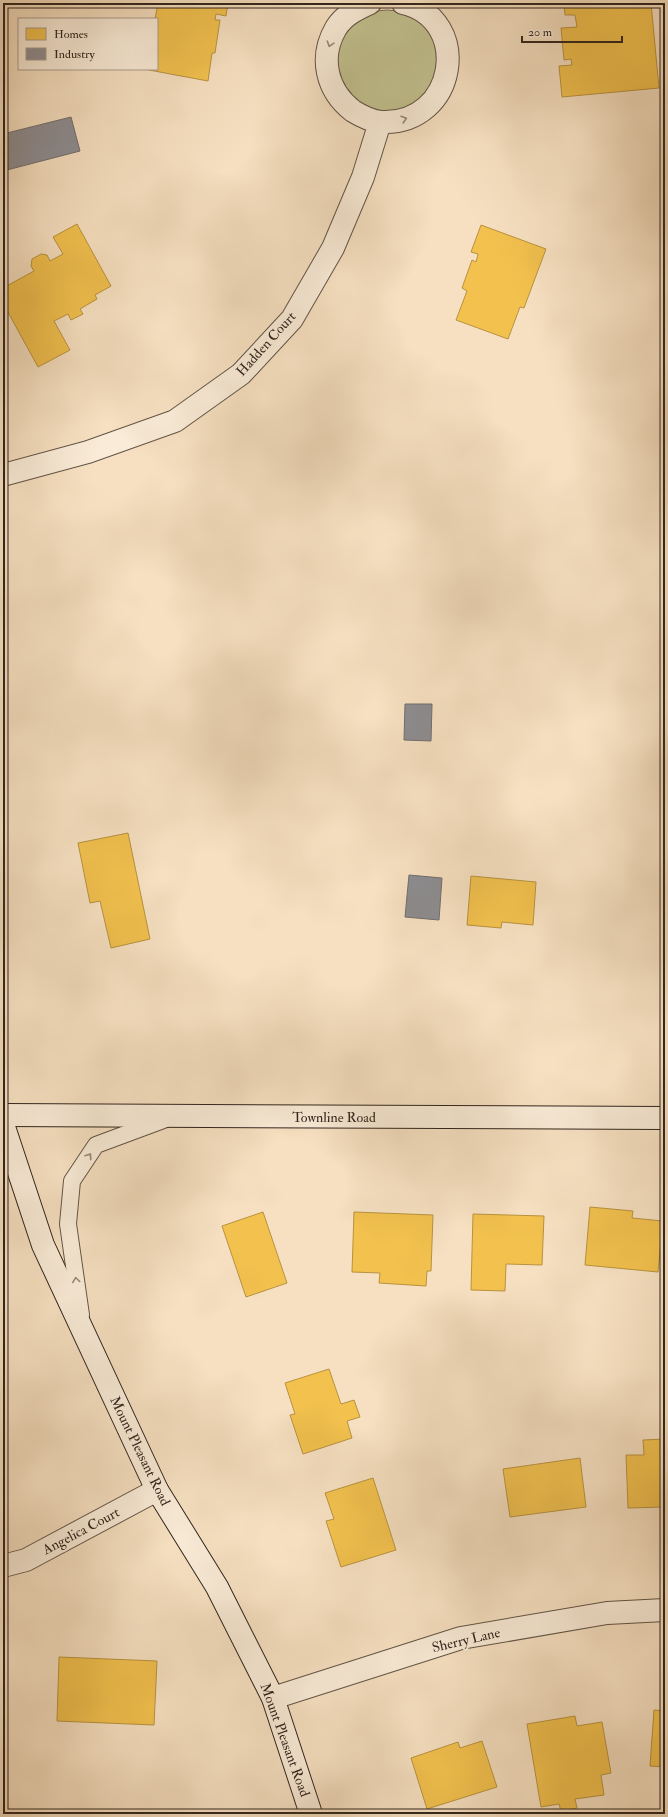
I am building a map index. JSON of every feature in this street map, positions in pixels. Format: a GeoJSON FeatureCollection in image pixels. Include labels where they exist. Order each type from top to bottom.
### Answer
{"type":"FeatureCollection","features":[{"type":"Feature","properties":{"kind":"street"},"geometry":{"type":"LineString","coordinates":[[370,3],[351,12],[337,27],[328,46],[327,66],[332,86],[343,103],[360,116],[380,122],[399,121],[418,114],[433,102],[444,86],[448,66],[447,48],[440,29],[427,14],[403,3]]}},
{"type":"Feature","properties":{"kind":"street","name":"Hadden Court"},"geometry":{"type":"LineString","coordinates":[[3,475],[88,452],[174,421],[241,374],[292,319],[333,248],[363,177],[380,122]]}},
{"type":"Feature","properties":{"kind":"street","name":"Townline Road"},"geometry":{"type":"LineString","coordinates":[[3,1115],[665,1118]]}},
{"type":"Feature","properties":{"kind":"street","name":"Mount Pleasant Road"},"geometry":{"type":"LineString","coordinates":[[3,1124],[43,1245],[157,1490],[217,1587],[273,1698],[311,1814]]}},
{"type":"Feature","properties":{"kind":"street","name":"Angelica Court"},"geometry":{"type":"LineString","coordinates":[[3,1566],[26,1560],[157,1490]]}},
{"type":"Feature","properties":{"kind":"street","name":"Sherry Lane"},"geometry":{"type":"LineString","coordinates":[[273,1698],[461,1638],[607,1613],[665,1610]]}},
{"type":"Feature","properties":{"kind":"lane"},"geometry":{"type":"LineString","coordinates":[[83,1332],[68,1224],[72,1181],[96,1146],[175,1116]]}},
{"type":"Feature","properties":{"kind":"shaded area"},"geometry":{"type":"Polygon","coordinates":[[[387,10],[406,14],[423,25],[434,42],[438,61],[434,80],[423,97],[406,108],[387,112],[368,108],[351,97],[340,80],[336,61],[340,42],[351,25],[368,14],[387,10]]]}},
{"type":"Feature","properties":{"kind":"building: Homes"},"geometry":{"type":"Polygon","coordinates":[[[158,3],[228,3],[226,16],[216,14],[215,20],[220,20],[215,53],[212,53],[208,81],[149,70],[158,70],[158,18],[155,18],[158,3]]]}},
{"type":"Feature","properties":{"kind":"building: Homes"},"geometry":{"type":"Polygon","coordinates":[[[564,3],[651,3],[659,88],[562,97],[559,66],[572,65],[571,59],[564,60],[561,28],[577,27],[575,15],[565,15],[564,3]]]}},
{"type":"Feature","properties":{"kind":"building: Homes"},"geometry":{"type":"Polygon","coordinates":[[[77,224],[111,286],[95,295],[97,299],[80,309],[83,314],[71,320],[68,314],[54,321],[70,350],[38,367],[3,303],[3,288],[34,271],[31,266],[32,259],[41,254],[47,255],[50,261],[63,254],[53,237],[77,224]]]}},
{"type":"Feature","properties":{"kind":"building: Homes"},"geometry":{"type":"Polygon","coordinates":[[[481,225],[546,249],[524,308],[520,307],[508,339],[456,320],[467,291],[462,288],[472,260],[476,262],[478,254],[471,252],[481,225]]]}},
{"type":"Feature","properties":{"kind":"building: Homes"},"geometry":{"type":"Polygon","coordinates":[[[128,833],[150,939],[111,948],[100,901],[90,903],[78,843],[128,833]]]}},
{"type":"Feature","properties":{"kind":"building: Homes"},"geometry":{"type":"Polygon","coordinates":[[[471,876],[536,882],[533,925],[502,922],[501,928],[467,925],[471,876]]]}},
{"type":"Feature","properties":{"kind":"building: Homes"},"geometry":{"type":"Polygon","coordinates":[[[590,1207],[633,1211],[632,1218],[663,1221],[658,1272],[585,1265],[590,1207]]]}},
{"type":"Feature","properties":{"kind":"building: Homes"},"geometry":{"type":"Polygon","coordinates":[[[263,1212],[287,1283],[246,1297],[222,1226],[263,1212]]]}},
{"type":"Feature","properties":{"kind":"building: Homes"},"geometry":{"type":"Polygon","coordinates":[[[354,1212],[433,1215],[431,1271],[427,1271],[426,1286],[379,1283],[380,1273],[352,1272],[354,1212]]]}},
{"type":"Feature","properties":{"kind":"building: Homes"},"geometry":{"type":"Polygon","coordinates":[[[473,1214],[544,1216],[542,1265],[506,1264],[505,1291],[471,1290],[473,1214]]]}},
{"type":"Feature","properties":{"kind":"building: Homes"},"geometry":{"type":"Polygon","coordinates":[[[329,1369],[341,1404],[354,1400],[360,1417],[347,1421],[352,1438],[303,1454],[290,1415],[295,1414],[285,1383],[329,1369]]]}},
{"type":"Feature","properties":{"kind":"building: Homes"},"geometry":{"type":"Polygon","coordinates":[[[665,1439],[665,1507],[628,1508],[626,1455],[644,1455],[643,1440],[665,1439]]]}},
{"type":"Feature","properties":{"kind":"building: Homes"},"geometry":{"type":"Polygon","coordinates":[[[580,1458],[586,1507],[510,1517],[503,1469],[580,1458]]]}},
{"type":"Feature","properties":{"kind":"building: Homes"},"geometry":{"type":"Polygon","coordinates":[[[373,1478],[396,1550],[341,1567],[326,1521],[334,1519],[325,1493],[373,1478]]]}},
{"type":"Feature","properties":{"kind":"building: Homes"},"geometry":{"type":"Polygon","coordinates":[[[59,1657],[157,1661],[154,1725],[57,1721],[59,1657]]]}},
{"type":"Feature","properties":{"kind":"building: Homes"},"geometry":{"type":"Polygon","coordinates":[[[654,1710],[665,1711],[665,1767],[650,1766],[654,1710]]]}},
{"type":"Feature","properties":{"kind":"building: Homes"},"geometry":{"type":"Polygon","coordinates":[[[575,1716],[577,1726],[602,1722],[611,1773],[601,1775],[604,1795],[575,1799],[577,1808],[561,1811],[559,1804],[541,1807],[527,1724],[575,1716]]]}},
{"type":"Feature","properties":{"kind":"building: Homes"},"geometry":{"type":"Polygon","coordinates":[[[482,1741],[497,1787],[427,1809],[411,1758],[458,1742],[460,1748],[482,1741]]]}},
{"type":"Feature","properties":{"kind":"building: Industry"},"geometry":{"type":"Polygon","coordinates":[[[71,117],[80,151],[3,171],[3,134],[71,117]]]}},
{"type":"Feature","properties":{"kind":"building: Industry"},"geometry":{"type":"Polygon","coordinates":[[[405,704],[432,704],[431,741],[404,740],[405,704]]]}},
{"type":"Feature","properties":{"kind":"building: Industry"},"geometry":{"type":"Polygon","coordinates":[[[409,875],[442,878],[439,920],[405,917],[409,875]]]}}]}
